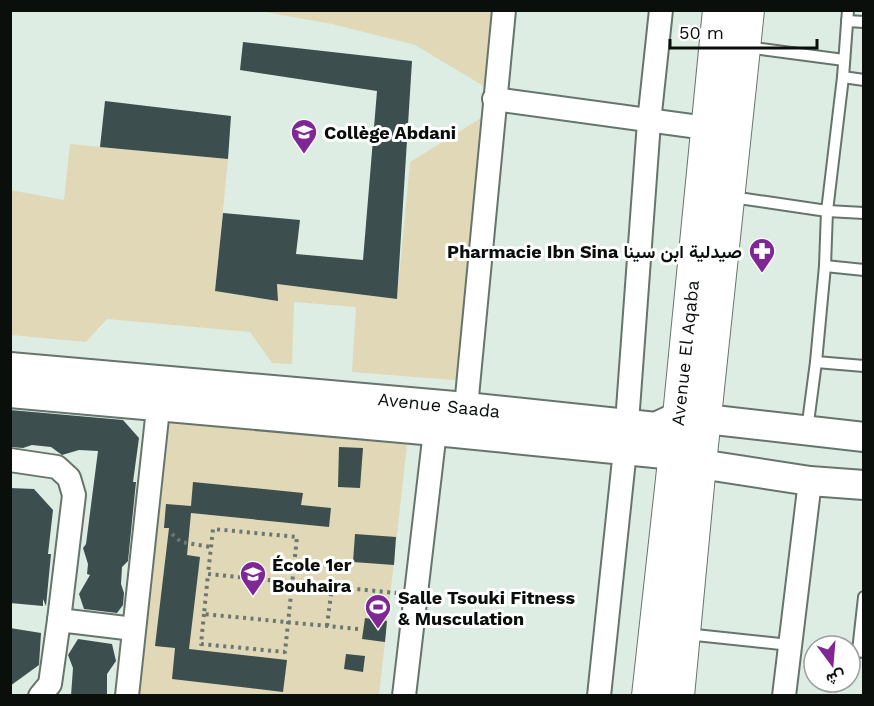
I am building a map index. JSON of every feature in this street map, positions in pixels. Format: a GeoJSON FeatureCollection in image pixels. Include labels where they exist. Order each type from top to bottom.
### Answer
{"type":"FeatureCollection","features":[{"type":"Feature","properties":{"kind":"main road","name":"Avenue El Aqaba"},"geometry":{"type":"LineString","coordinates":[[692,418],[706,128],[719,10]]}},
{"type":"Feature","properties":{"kind":"main road","name":"Avenue El Aqaba"},"geometry":{"type":"LineString","coordinates":[[648,696],[729,196],[748,10]]}},
{"type":"Feature","properties":{"kind":"main road","name":"Avenue El Aqaba"},"geometry":{"type":"LineString","coordinates":[[678,696],[683,633],[687,460]]}},
{"type":"Feature","properties":{"kind":"street"},"geometry":{"type":"LineString","coordinates":[[404,696],[435,431],[466,407],[504,10]]}},
{"type":"Feature","properties":{"kind":"street"},"geometry":{"type":"LineString","coordinates":[[599,696],[625,437],[649,122],[661,10]]}},
{"type":"Feature","properties":{"kind":"street"},"geometry":{"type":"LineString","coordinates":[[494,99],[706,128]]}},
{"type":"Feature","properties":{"kind":"street","name":"Avenue Saada"},"geometry":{"type":"LineString","coordinates":[[10,367],[466,407],[625,437],[687,460],[810,481],[864,485]]}},
{"type":"Feature","properties":{"kind":"street"},"geometry":{"type":"LineString","coordinates":[[127,696],[161,380]]}},
{"type":"Feature","properties":{"kind":"street","name":"Avenue Saada"},"geometry":{"type":"LineString","coordinates":[[10,393],[435,431],[625,437],[692,418],[864,436]]}},
{"type":"Feature","properties":{"kind":"street"},"geometry":{"type":"LineString","coordinates":[[10,460],[57,467],[69,478],[74,495],[50,684],[40,696]]}},
{"type":"Feature","properties":{"kind":"street"},"geometry":{"type":"LineString","coordinates":[[784,696],[810,481]]}},
{"type":"Feature","properties":{"kind":"street"},"geometry":{"type":"LineString","coordinates":[[59,620],[134,629]]}},
{"type":"Feature","properties":{"kind":"lane"},"geometry":{"type":"LineString","coordinates":[[807,430],[816,362],[825,266],[827,211],[848,16],[864,22]]}},
{"type":"Feature","properties":{"kind":"lane"},"geometry":{"type":"LineString","coordinates":[[745,47],[844,60]]}},
{"type":"Feature","properties":{"kind":"lane"},"geometry":{"type":"LineString","coordinates":[[843,77],[864,80]]}},
{"type":"Feature","properties":{"kind":"lane"},"geometry":{"type":"LineString","coordinates":[[729,196],[827,211],[864,213]]}},
{"type":"Feature","properties":{"kind":"lane"},"geometry":{"type":"LineString","coordinates":[[825,266],[864,270]]}},
{"type":"Feature","properties":{"kind":"lane"},"geometry":{"type":"LineString","coordinates":[[816,362],[864,366]]}},
{"type":"Feature","properties":{"kind":"lane"},"geometry":{"type":"LineString","coordinates":[[864,597],[858,651],[864,652]]}},
{"type":"Feature","properties":{"kind":"lane"},"geometry":{"type":"LineString","coordinates":[[683,633],[790,645]]}},
{"type":"Feature","properties":{"kind":"path"},"geometry":{"type":"LineString","coordinates":[[213,529],[297,537],[285,652],[201,644],[211,547],[213,529]]}},
{"type":"Feature","properties":{"kind":"path"},"geometry":{"type":"LineString","coordinates":[[172,534],[181,542],[211,547]]}},
{"type":"Feature","properties":{"kind":"path"},"geometry":{"type":"LineString","coordinates":[[208,574],[416,595]]}},
{"type":"Feature","properties":{"kind":"path"},"geometry":{"type":"LineString","coordinates":[[327,626],[332,586]]}},
{"type":"Feature","properties":{"kind":"path"},"geometry":{"type":"LineString","coordinates":[[204,614],[358,629]]}},
{"type":"Feature","properties":{"kind":"shaded area"},"geometry":{"type":"Polygon","coordinates":[[[260,11],[501,11],[492,91],[415,45],[332,24],[260,11]]]}},
{"type":"Feature","properties":{"kind":"shaded area"},"geometry":{"type":"Polygon","coordinates":[[[486,115],[466,381],[352,372],[356,307],[294,302],[292,364],[272,363],[250,332],[107,319],[86,342],[11,335],[10,190],[64,200],[70,144],[228,159],[215,291],[278,301],[277,284],[397,299],[410,162],[486,115]]]}},
{"type":"Feature","properties":{"kind":"shaded area"},"geometry":{"type":"Polygon","coordinates":[[[170,420],[407,445],[379,695],[137,696],[170,420]]]}},
{"type":"Feature","properties":{"kind":"building"},"geometry":{"type":"Polygon","coordinates":[[[243,42],[412,61],[397,299],[277,284],[278,301],[215,291],[223,213],[300,220],[296,254],[363,260],[377,91],[240,70],[243,42]]]}},
{"type":"Feature","properties":{"kind":"building"},"geometry":{"type":"Polygon","coordinates":[[[105,101],[231,116],[228,159],[100,147],[105,101]]]}},
{"type":"Feature","properties":{"kind":"building"},"geometry":{"type":"Polygon","coordinates":[[[10,410],[123,420],[139,438],[133,482],[136,482],[128,561],[122,567],[123,605],[117,613],[84,609],[79,594],[90,575],[87,574],[88,564],[83,548],[86,544],[98,451],[79,450],[62,455],[51,447],[32,445],[23,448],[11,447],[10,410]]]}},
{"type":"Feature","properties":{"kind":"building"},"geometry":{"type":"Polygon","coordinates":[[[339,447],[363,448],[360,488],[338,487],[339,447]]]}},
{"type":"Feature","properties":{"kind":"building"},"geometry":{"type":"Polygon","coordinates":[[[193,482],[303,493],[301,505],[331,508],[329,527],[191,513],[187,555],[200,557],[189,649],[287,660],[283,692],[172,679],[175,648],[155,646],[169,528],[164,528],[166,504],[191,506],[193,482]]]}},
{"type":"Feature","properties":{"kind":"building"},"geometry":{"type":"Polygon","coordinates":[[[10,488],[34,489],[53,510],[46,606],[43,599],[43,606],[10,603],[10,488]]]}},
{"type":"Feature","properties":{"kind":"building"},"geometry":{"type":"Polygon","coordinates":[[[355,534],[396,537],[394,565],[353,562],[355,534]]]}},
{"type":"Feature","properties":{"kind":"building"},"geometry":{"type":"Polygon","coordinates":[[[365,618],[387,621],[385,642],[362,639],[365,618]]]}},
{"type":"Feature","properties":{"kind":"building"},"geometry":{"type":"Polygon","coordinates":[[[10,628],[41,633],[39,665],[10,686],[10,628]]]}},
{"type":"Feature","properties":{"kind":"building"},"geometry":{"type":"Polygon","coordinates":[[[78,639],[112,644],[116,661],[107,674],[107,696],[71,696],[73,668],[68,655],[78,639]]]}},
{"type":"Feature","properties":{"kind":"building"},"geometry":{"type":"Polygon","coordinates":[[[346,654],[365,656],[363,672],[344,669],[346,654]]]}},
{"type":"Feature","properties":{"kind":"place","name":"Collège Abdani"},"geometry":{"type":"Point","coordinates":[304,155]}},
{"type":"Feature","properties":{"kind":"place","name":"Pharmacie Ibn Sina صيدلية ابن سينا"},"geometry":{"type":"Point","coordinates":[762,274]}},
{"type":"Feature","properties":{"kind":"place","name":"École 1er Bouhaira"},"geometry":{"type":"Point","coordinates":[253,597]}},
{"type":"Feature","properties":{"kind":"place","name":"Salle Tsouki Fitness & Musculation"},"geometry":{"type":"Point","coordinates":[378,630]}}]}
